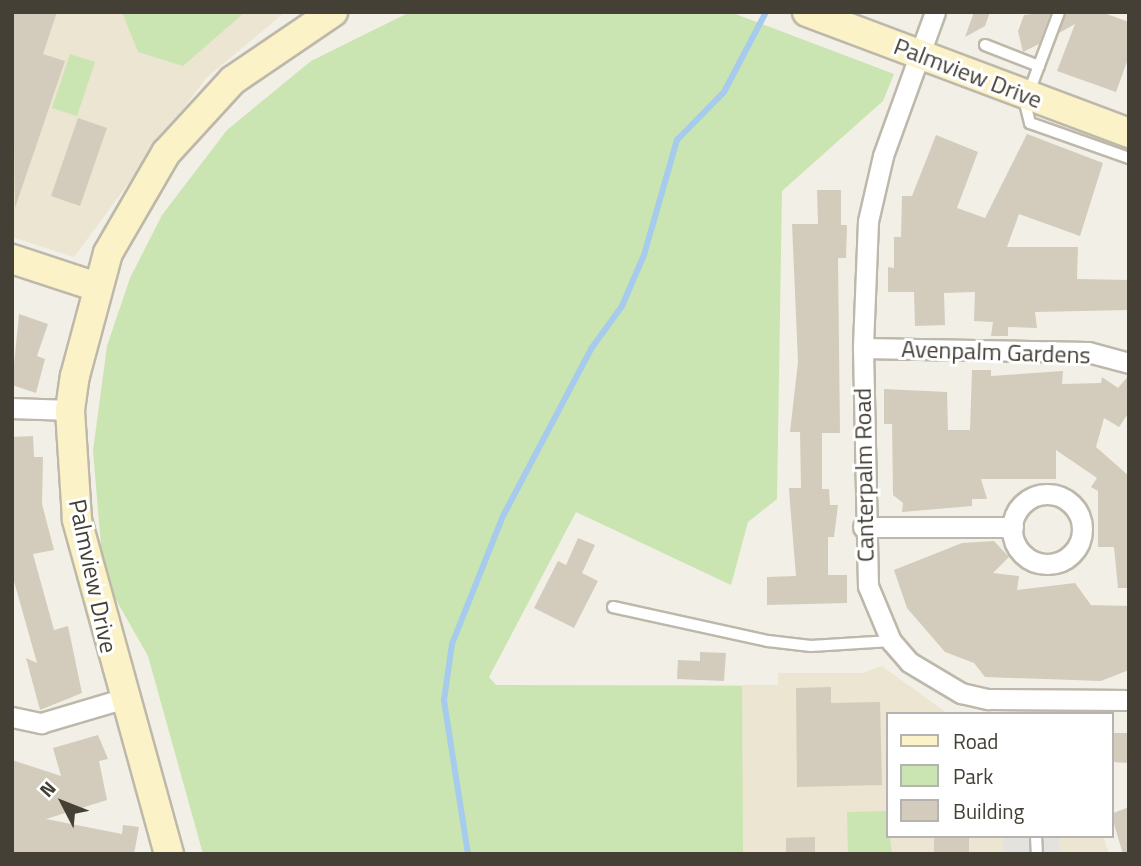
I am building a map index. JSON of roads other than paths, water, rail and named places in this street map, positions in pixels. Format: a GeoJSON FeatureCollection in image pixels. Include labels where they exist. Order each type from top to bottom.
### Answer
{"type":"FeatureCollection","features":[{"type":"Feature","properties":{"kind":"street","name":"Palmview Drive"},"geometry":{"type":"LineString","coordinates":[[169,854],[122,698],[77,519],[70,410],[94,286],[137,199],[197,115],[268,51],[333,12]]}},
{"type":"Feature","properties":{"kind":"street","name":"Palmview Drive"},"geometry":{"type":"LineString","coordinates":[[807,12],[1129,133]]}},
{"type":"Feature","properties":{"kind":"street","name":"Canterpalm Road"},"geometry":{"type":"LineString","coordinates":[[935,12],[873,192],[863,348],[863,527],[868,586],[891,641],[931,679],[961,693],[1031,707],[1129,700]]}},
{"type":"Feature","properties":{"kind":"street"},"geometry":{"type":"LineString","coordinates":[[12,260],[94,286]]}},
{"type":"Feature","properties":{"kind":"street","name":"Avenpalm Gardens"},"geometry":{"type":"LineString","coordinates":[[863,348],[1088,352],[1129,363]]}},
{"type":"Feature","properties":{"kind":"street"},"geometry":{"type":"LineString","coordinates":[[12,408],[70,410]]}},
{"type":"Feature","properties":{"kind":"street"},"geometry":{"type":"LineString","coordinates":[[863,527],[1013,527]]}},
{"type":"Feature","properties":{"kind":"street"},"geometry":{"type":"LineString","coordinates":[[12,717],[41,723],[122,698]]}},
{"type":"Feature","properties":{"kind":"lane"},"geometry":{"type":"LineString","coordinates":[[1059,12],[1025,95],[1022,111],[1030,123],[1129,158]]}},
{"type":"Feature","properties":{"kind":"lane"},"geometry":{"type":"LineString","coordinates":[[985,45],[1039,66]]}},
{"type":"Feature","properties":{"kind":"lane"},"geometry":{"type":"LineString","coordinates":[[613,607],[779,642],[891,641]]}},
{"type":"Feature","properties":{"kind":"waterway"},"geometry":{"type":"LineString","coordinates":[[468,854],[444,700],[452,644],[503,516],[591,349],[622,306],[644,255],[677,140],[724,92],[766,12]]}}]}
